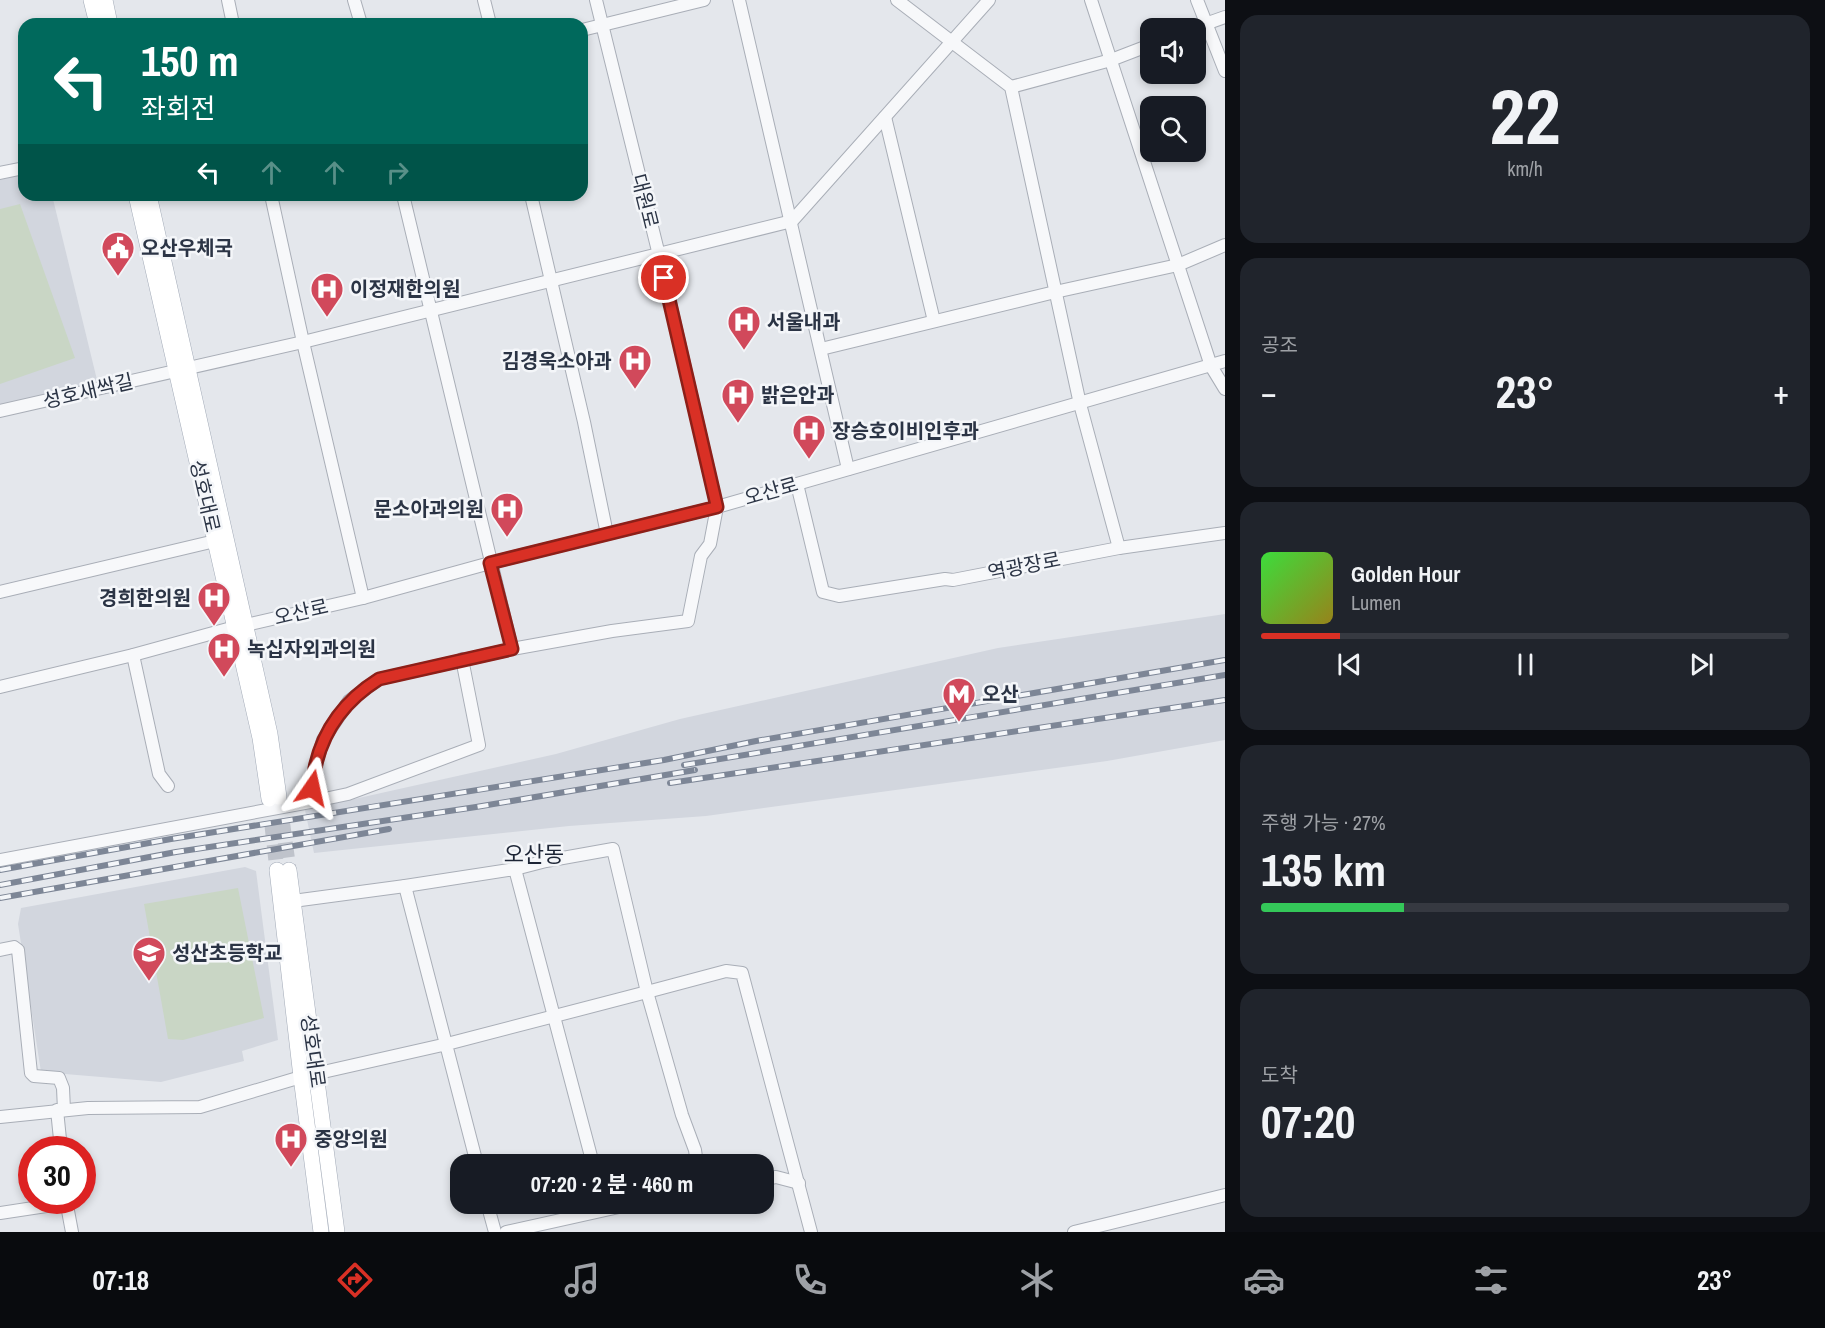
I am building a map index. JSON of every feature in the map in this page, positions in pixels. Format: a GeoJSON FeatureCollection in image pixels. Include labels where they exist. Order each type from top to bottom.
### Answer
{"type":"FeatureCollection","features":[{"type":"Feature","properties":{"kind":"main road"},"geometry":{"type":"LineString","coordinates":[[91,0],[96,18]]}},
{"type":"Feature","properties":{"kind":"main road"},"geometry":{"type":"LineString","coordinates":[[105,0],[109,18]]}},
{"type":"Feature","properties":{"kind":"main road","name":"성호대로"},"geometry":{"type":"LineString","coordinates":[[138,201],[182,369],[240,626],[260,738],[274,798]]}},
{"type":"Feature","properties":{"kind":"main road","name":"성호대로"},"geometry":{"type":"LineString","coordinates":[[150,201],[215,541],[240,626]]}},
{"type":"Feature","properties":{"kind":"main road","name":"성호대로"},"geometry":{"type":"LineString","coordinates":[[321,1232],[308,1075],[293,901],[283,870],[308,1075],[337,1232]]}},
{"type":"Feature","properties":{"kind":"street"},"geometry":{"type":"LineString","coordinates":[[228,0],[232,18]]}},
{"type":"Feature","properties":{"kind":"street"},"geometry":{"type":"LineString","coordinates":[[354,0],[359,18]]}},
{"type":"Feature","properties":{"kind":"street"},"geometry":{"type":"LineString","coordinates":[[484,0],[488,18]]}},
{"type":"Feature","properties":{"kind":"street","name":"대원로"},"geometry":{"type":"LineString","coordinates":[[596,0],[659,255],[717,507]]}},
{"type":"Feature","properties":{"kind":"street"},"geometry":{"type":"LineString","coordinates":[[588,29],[704,0]]}},
{"type":"Feature","properties":{"kind":"street"},"geometry":{"type":"LineString","coordinates":[[739,0],[848,469]]}},
{"type":"Feature","properties":{"kind":"street"},"geometry":{"type":"LineString","coordinates":[[897,0],[1011,87],[1080,404],[1119,549]]}},
{"type":"Feature","properties":{"kind":"street"},"geometry":{"type":"LineString","coordinates":[[792,221],[988,0]]}},
{"type":"Feature","properties":{"kind":"street"},"geometry":{"type":"LineString","coordinates":[[1091,0],[1211,366],[1225,389]]}},
{"type":"Feature","properties":{"kind":"street"},"geometry":{"type":"LineString","coordinates":[[1197,0],[1199,18]]}},
{"type":"Feature","properties":{"kind":"street"},"geometry":{"type":"LineString","coordinates":[[1206,24],[1225,17]]}},
{"type":"Feature","properties":{"kind":"street"},"geometry":{"type":"LineString","coordinates":[[1206,37],[1225,71]]}},
{"type":"Feature","properties":{"kind":"street"},"geometry":{"type":"LineString","coordinates":[[1011,87],[1111,60],[1140,49]]}},
{"type":"Feature","properties":{"kind":"street"},"geometry":{"type":"LineString","coordinates":[[885,117],[934,321]]}},
{"type":"Feature","properties":{"kind":"street"},"geometry":{"type":"LineString","coordinates":[[0,173],[18,169]]}},
{"type":"Feature","properties":{"kind":"street"},"geometry":{"type":"LineString","coordinates":[[272,201],[363,598]]}},
{"type":"Feature","properties":{"kind":"street"},"geometry":{"type":"LineString","coordinates":[[404,201],[512,649]]}},
{"type":"Feature","properties":{"kind":"street"},"geometry":{"type":"LineString","coordinates":[[532,201],[584,422],[607,534]]}},
{"type":"Feature","properties":{"kind":"street","name":"성호새싹길"},"geometry":{"type":"LineString","coordinates":[[0,411],[303,342],[792,221]]}},
{"type":"Feature","properties":{"kind":"street"},"geometry":{"type":"LineString","coordinates":[[820,349],[1055,292],[1178,265],[1225,245]]}},
{"type":"Feature","properties":{"kind":"street","name":"오산로"},"geometry":{"type":"LineString","coordinates":[[0,687],[240,626],[363,598],[490,563],[717,507],[1225,361]]}},
{"type":"Feature","properties":{"kind":"street","name":"역광장로"},"geometry":{"type":"LineString","coordinates":[[797,484],[823,592],[839,596],[945,579],[953,580],[1119,549],[1225,533]]}},
{"type":"Feature","properties":{"kind":"street"},"geometry":{"type":"LineString","coordinates":[[310,802],[313,774],[323,740],[349,701],[379,679],[512,649],[612,631],[688,621],[701,556],[710,544],[717,507]]}},
{"type":"Feature","properties":{"kind":"street"},"geometry":{"type":"LineString","coordinates":[[0,592],[215,541]]}},
{"type":"Feature","properties":{"kind":"street"},"geometry":{"type":"LineString","coordinates":[[133,655],[159,774],[168,786]]}},
{"type":"Feature","properties":{"kind":"street"},"geometry":{"type":"LineString","coordinates":[[0,860],[348,794],[479,745],[462,659]]}},
{"type":"Feature","properties":{"kind":"street"},"geometry":{"type":"LineString","coordinates":[[293,901],[515,869],[613,849],[647,992],[696,1154]]}},
{"type":"Feature","properties":{"kind":"street"},"geometry":{"type":"LineString","coordinates":[[515,869],[590,1154]]}},
{"type":"Feature","properties":{"kind":"street"},"geometry":{"type":"LineString","coordinates":[[405,886],[474,1154]]}},
{"type":"Feature","properties":{"kind":"street"},"geometry":{"type":"LineString","coordinates":[[0,950],[14,947],[18,950],[31,1073],[34,1076],[59,1078],[63,1088],[60,1110],[61,1136]]}},
{"type":"Feature","properties":{"kind":"street"},"geometry":{"type":"LineString","coordinates":[[0,1117],[60,1110],[200,1107],[308,1075],[447,1044],[726,971],[742,973],[811,1232]]}},
{"type":"Feature","properties":{"kind":"street"},"geometry":{"type":"LineString","coordinates":[[774,1177],[799,1183]]}},
{"type":"Feature","properties":{"kind":"street"},"geometry":{"type":"LineString","coordinates":[[1074,1232],[1225,1195]]}},
{"type":"Feature","properties":{"kind":"street"},"geometry":{"type":"LineString","coordinates":[[0,1212],[18,1209]]}},
{"type":"Feature","properties":{"kind":"street"},"geometry":{"type":"LineString","coordinates":[[68,1214],[72,1232]]}},
{"type":"Feature","properties":{"kind":"street"},"geometry":{"type":"LineString","coordinates":[[490,1214],[495,1232]]}},
{"type":"Feature","properties":{"kind":"street"},"geometry":{"type":"LineString","coordinates":[[507,1232],[577,1214]]}},
{"type":"Feature","properties":{"kind":"shaded area"},"geometry":{"type":"Polygon","coordinates":[[[18,176],[18,201],[53,201],[98,384],[0,405],[0,180],[18,176]]]}},
{"type":"Feature","properties":{"kind":"shaded area"},"geometry":{"type":"Polygon","coordinates":[[[1225,614],[1225,740],[1107,761],[706,816],[569,826],[314,853],[305,810],[556,754],[680,719],[998,648],[1225,614]]]}},
{"type":"Feature","properties":{"kind":"shaded area","name":"성산초등학교"},"geometry":{"type":"Polygon","coordinates":[[[245,867],[256,871],[278,1040],[242,1051],[244,1061],[161,1082],[41,1072],[18,924],[21,908],[245,867]]]}},
{"type":"Feature","properties":{"kind":"green space"},"geometry":{"type":"Polygon","coordinates":[[[20,204],[75,358],[0,384],[0,209],[20,204]]]}},
{"type":"Feature","properties":{"kind":"green space"},"geometry":{"type":"Polygon","coordinates":[[[238,888],[264,1018],[183,1040],[168,1039],[144,904],[238,888]]]}},
{"type":"Feature","properties":{"kind":"tunnel"},"geometry":{"type":"LineString","coordinates":[[279,797],[289,870]]}},
{"type":"Feature","properties":{"kind":"tunnel"},"geometry":{"type":"LineString","coordinates":[[269,799],[277,870]]}},
{"type":"Feature","properties":{"kind":"railway"},"geometry":{"type":"LineString","coordinates":[[0,870],[171,839],[664,760],[756,741],[1225,660]]}},
{"type":"Feature","properties":{"kind":"railway"},"geometry":{"type":"LineString","coordinates":[[684,765],[1225,675]]}},
{"type":"Feature","properties":{"kind":"railway"},"geometry":{"type":"LineString","coordinates":[[670,783],[1225,700]]}},
{"type":"Feature","properties":{"kind":"railway"},"geometry":{"type":"LineString","coordinates":[[0,885],[176,852],[476,807],[695,770]]}},
{"type":"Feature","properties":{"kind":"railway"},"geometry":{"type":"LineString","coordinates":[[0,898],[389,829]]}},
{"type":"Feature","properties":{"kind":"place","name":"오산우체국"},"geometry":{"type":"Point","coordinates":[118,277]}},
{"type":"Feature","properties":{"kind":"place","name":"이정재한의원"},"geometry":{"type":"Point","coordinates":[327,318]}},
{"type":"Feature","properties":{"kind":"place","name":"서울내과"},"geometry":{"type":"Point","coordinates":[744,351]}},
{"type":"Feature","properties":{"kind":"place","name":"김경욱소아과"},"geometry":{"type":"Point","coordinates":[635,390]}},
{"type":"Feature","properties":{"kind":"place","name":"밝은안과"},"geometry":{"type":"Point","coordinates":[738,424]}},
{"type":"Feature","properties":{"kind":"place","name":"장승호이비인후과"},"geometry":{"type":"Point","coordinates":[809,460]}},
{"type":"Feature","properties":{"kind":"place","name":"문소아과의원"},"geometry":{"type":"Point","coordinates":[507,538]}},
{"type":"Feature","properties":{"kind":"place","name":"경희한의원"},"geometry":{"type":"Point","coordinates":[214,627]}},
{"type":"Feature","properties":{"kind":"place","name":"녹십자외과의원"},"geometry":{"type":"Point","coordinates":[224,678]}},
{"type":"Feature","properties":{"kind":"place","name":"오산"},"geometry":{"type":"Point","coordinates":[959,723]}},
{"type":"Feature","properties":{"kind":"place","name":"성산초등학교"},"geometry":{"type":"Point","coordinates":[149,982]}},
{"type":"Feature","properties":{"kind":"place","name":"중앙의원"},"geometry":{"type":"Point","coordinates":[291,1168]}},
{"type":"Feature","properties":{"kind":"district","name":"오산동"},"geometry":{"type":"Point","coordinates":[534,854]}},
{"type":"Feature","properties":{"kind":"route"},"geometry":{"type":"LineString","coordinates":[[312,788],[313,774],[323,740],[349,701],[367,687],[379,679],[512,649],[490,563],[717,507],[664,278]]}}]}
